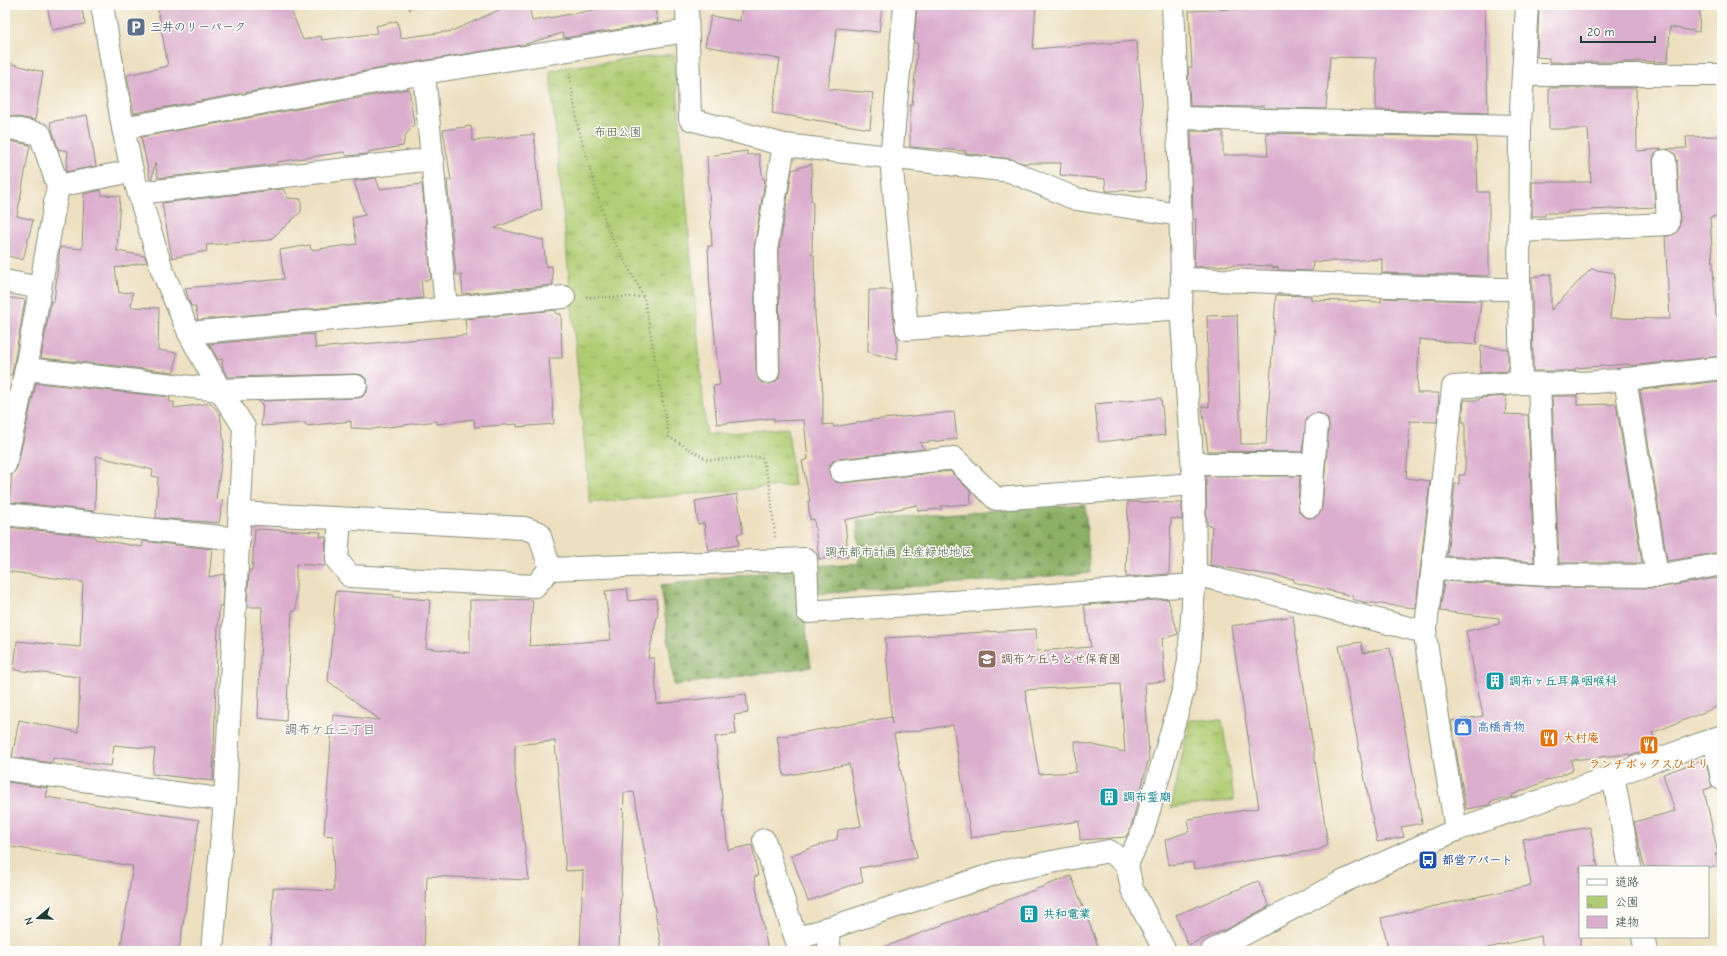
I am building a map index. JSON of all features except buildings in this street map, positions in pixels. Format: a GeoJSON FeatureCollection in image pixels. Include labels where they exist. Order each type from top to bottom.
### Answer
{"type":"FeatureCollection","features":[{"type":"Feature","properties":{"kind":"street"},"geometry":{"type":"LineString","coordinates":[[102,5],[123,128],[132,171],[162,270],[190,333],[220,390],[244,427],[225,800],[212,951]]}},
{"type":"Feature","properties":{"kind":"street"},"geometry":{"type":"LineString","coordinates":[[687,5],[690,119],[784,145],[891,159],[1010,171],[1076,199],[1180,216]]}},
{"type":"Feature","properties":{"kind":"street"},"geometry":{"type":"LineString","coordinates":[[905,5],[891,159],[907,329],[1181,308]]}},
{"type":"Feature","properties":{"kind":"street"},"geometry":{"type":"LineString","coordinates":[[1165,951],[1132,890],[1127,864],[1143,830],[1184,688],[1189,660],[1195,580],[1193,461],[1181,308],[1182,279],[1178,118],[1173,5]]}},
{"type":"Feature","properties":{"kind":"street"},"geometry":{"type":"LineString","coordinates":[[1528,5],[1520,126],[1519,289],[1530,383],[1547,575]]}},
{"type":"Feature","properties":{"kind":"street"},"geometry":{"type":"LineString","coordinates":[[123,128],[424,73],[687,31]]}},
{"type":"Feature","properties":{"kind":"street"},"geometry":{"type":"LineString","coordinates":[[424,73],[446,308]]}},
{"type":"Feature","properties":{"kind":"street"},"geometry":{"type":"LineString","coordinates":[[1523,75],[1717,75]]}},
{"type":"Feature","properties":{"kind":"street"},"geometry":{"type":"LineString","coordinates":[[1178,118],[1520,126]]}},
{"type":"Feature","properties":{"kind":"street"},"geometry":{"type":"LineString","coordinates":[[5,127],[40,134],[58,186],[26,369],[13,394],[5,465]]}},
{"type":"Feature","properties":{"kind":"street"},"geometry":{"type":"LineString","coordinates":[[768,372],[766,249],[784,145]]}},
{"type":"Feature","properties":{"kind":"street"},"geometry":{"type":"LineString","coordinates":[[139,194],[433,159]]}},
{"type":"Feature","properties":{"kind":"street"},"geometry":{"type":"LineString","coordinates":[[1519,231],[1668,224],[1665,161]]}},
{"type":"Feature","properties":{"kind":"street"},"geometry":{"type":"LineString","coordinates":[[58,186],[132,171]]}},
{"type":"Feature","properties":{"kind":"street"},"geometry":{"type":"LineString","coordinates":[[1182,279],[1335,284],[1420,289],[1519,289]]}},
{"type":"Feature","properties":{"kind":"street"},"geometry":{"type":"LineString","coordinates":[[5,281],[40,288]]}},
{"type":"Feature","properties":{"kind":"street"},"geometry":{"type":"LineString","coordinates":[[190,333],[564,296]]}},
{"type":"Feature","properties":{"kind":"street"},"geometry":{"type":"LineString","coordinates":[[1456,830],[1425,636],[1434,568],[1453,387],[1625,379],[1722,368]]}},
{"type":"Feature","properties":{"kind":"street"},"geometry":{"type":"LineString","coordinates":[[26,369],[220,390],[356,386]]}},
{"type":"Feature","properties":{"kind":"street"},"geometry":{"type":"LineString","coordinates":[[1625,379],[1657,576]]}},
{"type":"Feature","properties":{"kind":"street"},"geometry":{"type":"LineString","coordinates":[[1310,506],[1317,425]]}},
{"type":"Feature","properties":{"kind":"street"},"geometry":{"type":"LineString","coordinates":[[841,472],[954,458],[996,500],[1194,484]]}},
{"type":"Feature","properties":{"kind":"street"},"geometry":{"type":"LineString","coordinates":[[1193,461],[1207,464],[1313,464]]}},
{"type":"Feature","properties":{"kind":"street"},"geometry":{"type":"LineString","coordinates":[[240,513],[524,528],[539,533],[550,569]]}},
{"type":"Feature","properties":{"kind":"street"},"geometry":{"type":"LineString","coordinates":[[5,514],[239,539]]}},
{"type":"Feature","properties":{"kind":"street"},"geometry":{"type":"LineString","coordinates":[[340,519],[337,560],[350,576],[535,586],[550,569],[778,562],[806,559],[808,612],[1195,580],[1409,628],[1417,630],[1425,636]]}},
{"type":"Feature","properties":{"kind":"street"},"geometry":{"type":"LineString","coordinates":[[1434,568],[1547,575],[1657,576],[1722,564]]}},
{"type":"Feature","properties":{"kind":"street"},"geometry":{"type":"LineString","coordinates":[[1212,951],[1338,884],[1456,830],[1718,738],[1722,779]]}},
{"type":"Feature","properties":{"kind":"street"},"geometry":{"type":"LineString","coordinates":[[5,769],[225,800]]}},
{"type":"Feature","properties":{"kind":"street"},"geometry":{"type":"LineString","coordinates":[[1613,776],[1630,866]]}},
{"type":"Feature","properties":{"kind":"street"},"geometry":{"type":"LineString","coordinates":[[764,840],[796,938],[1000,872],[1109,851],[1127,864]]}},
{"type":"Feature","properties":{"kind":"street"},"geometry":{"type":"LineString","coordinates":[[827,928],[830,951]]}},
{"type":"Feature","properties":{"kind":"street"},"geometry":{"type":"LineString","coordinates":[[1644,938],[1646,951]]}},
{"type":"Feature","properties":{"kind":"path"},"geometry":{"type":"LineString","coordinates":[[409,9],[419,5]]}},
{"type":"Feature","properties":{"kind":"path"},"geometry":{"type":"LineString","coordinates":[[567,51],[568,67],[578,127],[607,228],[644,297],[669,437],[708,460],[762,457],[770,487],[778,562]]}},
{"type":"Feature","properties":{"kind":"path"},"geometry":{"type":"LineString","coordinates":[[564,296],[644,297]]}},
{"type":"Feature","properties":{"kind":"green space","name":"布田公園"},"geometry":{"type":"Polygon","coordinates":[[[674,54],[706,435],[788,428],[794,485],[590,503],[550,71],[568,67],[674,54]]]}},
{"type":"Feature","properties":{"kind":"green space","name":"調布都市計画 生産緑地地区"},"geometry":{"type":"Polygon","coordinates":[[[1085,504],[1090,573],[817,594],[815,566],[860,563],[857,520],[1085,504]]]}},
{"type":"Feature","properties":{"kind":"green space","name":"調布都市計画 生産緑地地区"},"geometry":{"type":"Polygon","coordinates":[[[798,568],[811,667],[674,685],[661,585],[798,568]]]}},
{"type":"Feature","properties":{"kind":"green space"},"geometry":{"type":"Polygon","coordinates":[[[1190,720],[1222,720],[1234,800],[1171,808],[1190,720]]]}},
{"type":"Feature","properties":{"kind":"place","name":"三井のリーパーク"},"geometry":{"type":"Point","coordinates":[136,27]}},
{"type":"Feature","properties":{"kind":"place","name":"調布ケ丘ちとせ保育園"},"geometry":{"type":"Point","coordinates":[987,659]}},
{"type":"Feature","properties":{"kind":"place","name":"調布ヶ丘耳鼻咽喉科"},"geometry":{"type":"Point","coordinates":[1495,681]}},
{"type":"Feature","properties":{"kind":"place","name":"高橋青物"},"geometry":{"type":"Point","coordinates":[1463,727]}},
{"type":"Feature","properties":{"kind":"place","name":"大村庵"},"geometry":{"type":"Point","coordinates":[1549,738]}},
{"type":"Feature","properties":{"kind":"place","name":"ランチボックスひより"},"geometry":{"type":"Point","coordinates":[1649,745]}},
{"type":"Feature","properties":{"kind":"place","name":"調布霊廟"},"geometry":{"type":"Point","coordinates":[1109,797]}},
{"type":"Feature","properties":{"kind":"place","name":"都営アパート"},"geometry":{"type":"Point","coordinates":[1428,860]}},
{"type":"Feature","properties":{"kind":"place","name":"共和電業"},"geometry":{"type":"Point","coordinates":[1029,914]}},
{"type":"Feature","properties":{"kind":"district","name":"調布ケ丘三丁目"},"geometry":{"type":"Point","coordinates":[330,729]}}]}
